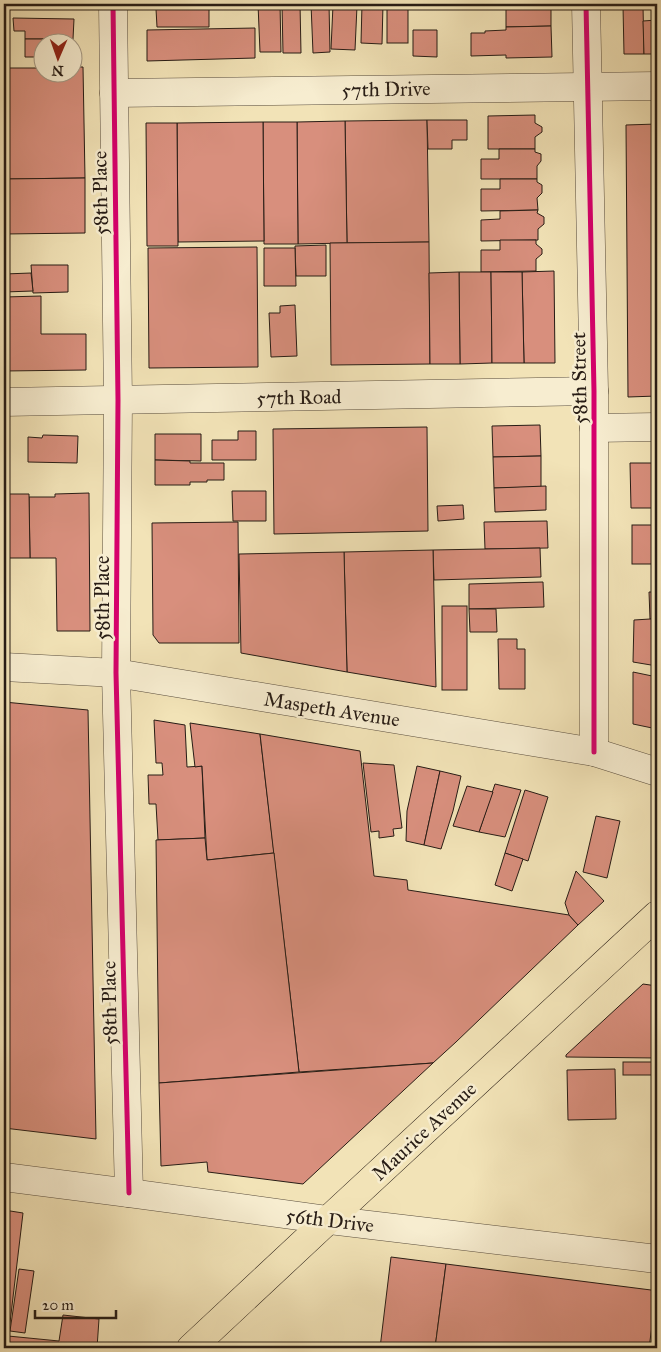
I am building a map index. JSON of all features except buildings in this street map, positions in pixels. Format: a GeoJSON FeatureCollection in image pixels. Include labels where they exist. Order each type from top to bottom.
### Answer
{"type":"FeatureCollection","features":[{"type":"Feature","properties":{"kind":"main road","name":"Maurice Avenue"},"geometry":{"type":"LineString","coordinates":[[191,1348],[657,915]]}},
{"type":"Feature","properties":{"kind":"street","name":"58th Place"},"geometry":{"type":"LineString","coordinates":[[113,4],[118,400],[116,673],[129,1192]]}},
{"type":"Feature","properties":{"kind":"street","name":"58th Street"},"geometry":{"type":"LineString","coordinates":[[586,4],[594,391],[594,752]]}},
{"type":"Feature","properties":{"kind":"street","name":"57th Drive"},"geometry":{"type":"LineString","coordinates":[[114,93],[657,86]]}},
{"type":"Feature","properties":{"kind":"street","name":"57th Road"},"geometry":{"type":"LineString","coordinates":[[4,402],[594,391]]}},
{"type":"Feature","properties":{"kind":"street"},"geometry":{"type":"LineString","coordinates":[[594,428],[657,427]]}},
{"type":"Feature","properties":{"kind":"street","name":"Maspeth Avenue"},"geometry":{"type":"LineString","coordinates":[[4,666],[116,673],[594,752],[657,772]]}},
{"type":"Feature","properties":{"kind":"street","name":"56th Drive"},"geometry":{"type":"LineString","coordinates":[[4,1177],[129,1192],[328,1220],[657,1259]]}},
{"type":"Feature","properties":{"kind":"cycle path"},"geometry":{"type":"LineString","coordinates":[[113,4],[118,400],[116,673],[129,1193]]}},
{"type":"Feature","properties":{"kind":"cycle path"},"geometry":{"type":"LineString","coordinates":[[586,4],[594,391],[594,752]]}}]}
